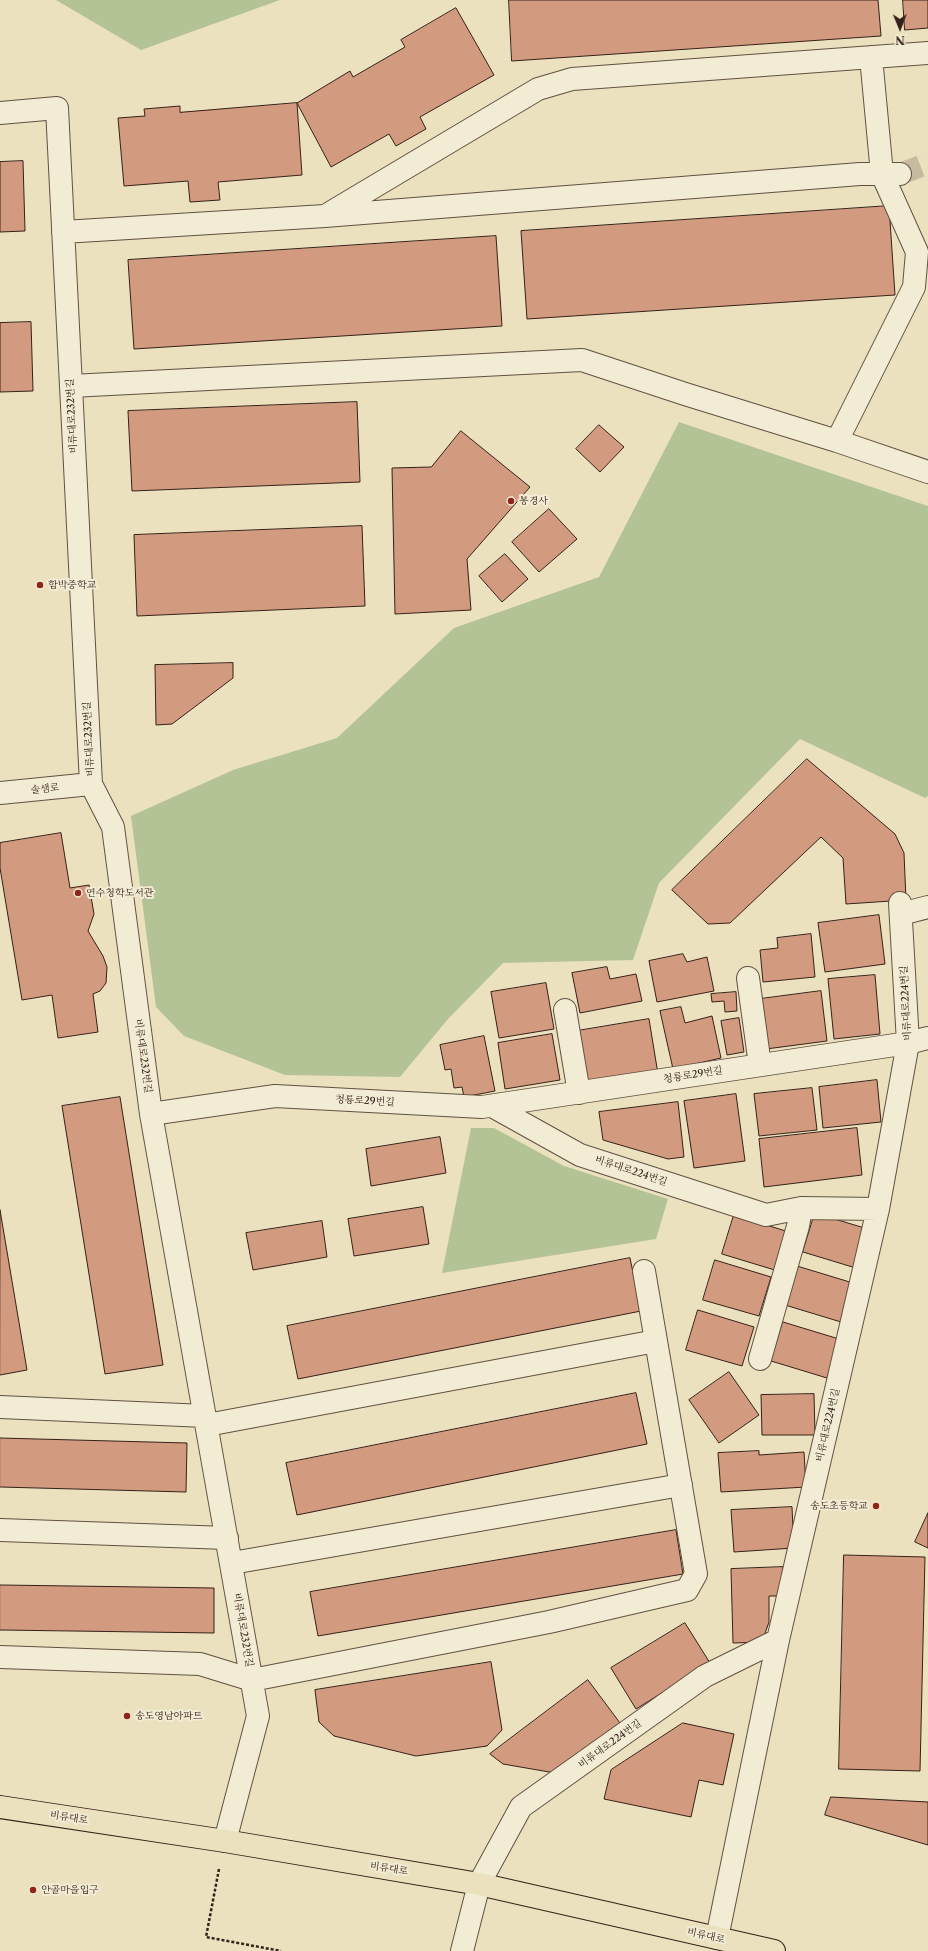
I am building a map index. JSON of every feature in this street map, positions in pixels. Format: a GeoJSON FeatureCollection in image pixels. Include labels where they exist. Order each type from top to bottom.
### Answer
{"type":"FeatureCollection","features":[{"type":"Feature","properties":{"kind":"main road","name":"비류대로"},"geometry":{"type":"LineString","coordinates":[[0,1807],[225,1841],[479,1884],[774,1951]]}},
{"type":"Feature","properties":{"kind":"street"},"geometry":{"type":"LineString","coordinates":[[325,216],[538,89],[572,78],[928,52]]}},
{"type":"Feature","properties":{"kind":"street"},"geometry":{"type":"LineString","coordinates":[[837,441],[914,287],[917,252],[891,174],[871,57]]}},
{"type":"Feature","properties":{"kind":"street","name":"비류대로232번길"},"geometry":{"type":"LineString","coordinates":[[0,113],[57,108],[91,784],[113,827],[151,1114],[258,1716],[225,1841]]}},
{"type":"Feature","properties":{"kind":"street"},"geometry":{"type":"LineString","coordinates":[[63,232],[325,216],[891,174]]}},
{"type":"Feature","properties":{"kind":"street"},"geometry":{"type":"LineString","coordinates":[[71,386],[582,360],[685,394],[837,441],[928,472]]}},
{"type":"Feature","properties":{"kind":"street","name":"솔샘로"},"geometry":{"type":"LineString","coordinates":[[0,794],[91,784]]}},
{"type":"Feature","properties":{"kind":"street","name":"비류대로224번길"},"geometry":{"type":"LineString","coordinates":[[717,1938],[778,1640],[918,1040],[900,908],[928,907]]}},
{"type":"Feature","properties":{"kind":"street"},"geometry":{"type":"LineString","coordinates":[[748,978],[760,1065]]}},
{"type":"Feature","properties":{"kind":"street"},"geometry":{"type":"LineString","coordinates":[[565,1010],[579,1092]]}},
{"type":"Feature","properties":{"kind":"street","name":"청룡로29번길"},"geometry":{"type":"LineString","coordinates":[[151,1114],[275,1096],[482,1107],[918,1040]]}},
{"type":"Feature","properties":{"kind":"street","name":"비류대로224번길"},"geometry":{"type":"LineString","coordinates":[[492,1106],[580,1155],[766,1215],[801,1208],[878,1209]]}},
{"type":"Feature","properties":{"kind":"street"},"geometry":{"type":"LineString","coordinates":[[760,1359],[798,1226],[801,1208]]}},
{"type":"Feature","properties":{"kind":"street"},"geometry":{"type":"LineString","coordinates":[[0,1657],[200,1664],[252,1680],[549,1622],[687,1590],[696,1574],[644,1271]]}},
{"type":"Feature","properties":{"kind":"street"},"geometry":{"type":"LineString","coordinates":[[0,1408],[206,1420],[656,1341]]}},
{"type":"Feature","properties":{"kind":"street"},"geometry":{"type":"LineString","coordinates":[[232,1563],[681,1485]]}},
{"type":"Feature","properties":{"kind":"street"},"geometry":{"type":"LineString","coordinates":[[0,1530],[227,1538]]}},
{"type":"Feature","properties":{"kind":"street","name":"비류대로224번길"},"geometry":{"type":"LineString","coordinates":[[462,1951],[479,1884],[521,1808],[705,1676],[778,1640]]}},
{"type":"Feature","properties":{"kind":"path"},"geometry":{"type":"LineString","coordinates":[[225,1841],[206,1937],[282,1951]]}},
{"type":"Feature","properties":{"kind":"green space"},"geometry":{"type":"Polygon","coordinates":[[[56,0],[280,0],[141,50],[56,0]]]}},
{"type":"Feature","properties":{"kind":"green space"},"geometry":{"type":"Polygon","coordinates":[[[679,422],[928,506],[928,796],[925,798],[800,739],[659,883],[633,960],[503,963],[448,1019],[400,1077],[285,1075],[184,1036],[156,1007],[131,816],[233,770],[337,738],[454,628],[599,577],[679,422]]]}},
{"type":"Feature","properties":{"kind":"green space"},"geometry":{"type":"Polygon","coordinates":[[[471,1128],[494,1128],[564,1166],[668,1199],[656,1239],[442,1273],[471,1128]]]}},
{"type":"Feature","properties":{"kind":"building"},"geometry":{"type":"Polygon","coordinates":[[[509,0],[878,0],[881,36],[512,61],[509,0]]]}},
{"type":"Feature","properties":{"kind":"building"},"geometry":{"type":"Polygon","coordinates":[[[903,0],[928,0],[928,28],[905,30],[903,0]]]}},
{"type":"Feature","properties":{"kind":"building"},"geometry":{"type":"Polygon","coordinates":[[[456,8],[494,75],[420,117],[426,129],[396,146],[389,134],[331,167],[297,103],[350,71],[353,77],[405,47],[401,40],[456,8]]]}},
{"type":"Feature","properties":{"kind":"building"},"geometry":{"type":"Polygon","coordinates":[[[297,103],[302,175],[218,182],[220,200],[190,202],[188,181],[124,186],[118,118],[145,116],[144,109],[180,106],[180,112],[297,103]]]}},
{"type":"Feature","properties":{"kind":"building"},"geometry":{"type":"Polygon","coordinates":[[[23,161],[25,231],[0,232],[0,162],[23,161]]]}},
{"type":"Feature","properties":{"kind":"building"},"geometry":{"type":"Polygon","coordinates":[[[889,206],[895,295],[527,319],[521,231],[889,206]]]}},
{"type":"Feature","properties":{"kind":"building"},"geometry":{"type":"Polygon","coordinates":[[[496,236],[502,326],[134,349],[128,260],[496,236]]]}},
{"type":"Feature","properties":{"kind":"building"},"geometry":{"type":"Polygon","coordinates":[[[31,322],[33,391],[0,392],[0,323],[31,322]]]}},
{"type":"Feature","properties":{"kind":"building"},"geometry":{"type":"Polygon","coordinates":[[[357,402],[360,482],[132,491],[128,411],[357,402]]]}},
{"type":"Feature","properties":{"kind":"building"},"geometry":{"type":"Polygon","coordinates":[[[599,425],[624,447],[600,472],[576,449],[599,425]]]}},
{"type":"Feature","properties":{"kind":"building"},"geometry":{"type":"Polygon","coordinates":[[[461,431],[530,487],[467,559],[471,610],[395,614],[392,468],[431,467],[461,431]]]}},
{"type":"Feature","properties":{"kind":"building"},"geometry":{"type":"Polygon","coordinates":[[[549,509],[577,539],[539,572],[512,542],[549,509]]]}},
{"type":"Feature","properties":{"kind":"building"},"geometry":{"type":"Polygon","coordinates":[[[362,526],[365,606],[137,616],[134,535],[362,526]]]}},
{"type":"Feature","properties":{"kind":"building"},"geometry":{"type":"Polygon","coordinates":[[[505,554],[528,579],[502,602],[479,576],[505,554]]]}},
{"type":"Feature","properties":{"kind":"building"},"geometry":{"type":"Polygon","coordinates":[[[233,663],[233,678],[172,724],[156,725],[155,665],[233,663]]]}},
{"type":"Feature","properties":{"kind":"building"},"geometry":{"type":"Polygon","coordinates":[[[807,759],[895,834],[904,853],[906,900],[846,904],[843,858],[821,837],[730,923],[708,924],[672,890],[807,759]]]}},
{"type":"Feature","properties":{"kind":"building"},"geometry":{"type":"Polygon","coordinates":[[[61,833],[70,888],[89,885],[94,914],[88,931],[103,956],[107,967],[106,983],[100,991],[93,994],[98,1032],[58,1038],[52,995],[22,1000],[0,868],[0,843],[61,833]]]}},
{"type":"Feature","properties":{"kind":"building"},"geometry":{"type":"Polygon","coordinates":[[[879,915],[885,964],[825,972],[818,923],[879,915]]]}},
{"type":"Feature","properties":{"kind":"building"},"geometry":{"type":"Polygon","coordinates":[[[811,934],[815,977],[763,982],[760,950],[778,948],[777,938],[811,934]]]}},
{"type":"Feature","properties":{"kind":"building"},"geometry":{"type":"Polygon","coordinates":[[[683,954],[687,962],[707,957],[714,991],[657,1002],[649,961],[683,954]]]}},
{"type":"Feature","properties":{"kind":"building"},"geometry":{"type":"Polygon","coordinates":[[[607,967],[610,979],[636,974],[642,1001],[580,1013],[572,973],[607,967]]]}},
{"type":"Feature","properties":{"kind":"building"},"geometry":{"type":"Polygon","coordinates":[[[875,975],[880,1034],[834,1039],[828,979],[875,975]]]}},
{"type":"Feature","properties":{"kind":"building"},"geometry":{"type":"Polygon","coordinates":[[[546,983],[554,1029],[499,1038],[491,992],[546,983]]]}},
{"type":"Feature","properties":{"kind":"building"},"geometry":{"type":"Polygon","coordinates":[[[821,991],[827,1041],[766,1049],[760,999],[821,991]]]}},
{"type":"Feature","properties":{"kind":"building"},"geometry":{"type":"Polygon","coordinates":[[[736,992],[737,1011],[725,1012],[724,1001],[712,1002],[711,994],[736,992]]]}},
{"type":"Feature","properties":{"kind":"building"},"geometry":{"type":"Polygon","coordinates":[[[681,1007],[685,1023],[712,1016],[721,1058],[673,1069],[660,1011],[681,1007]]]}},
{"type":"Feature","properties":{"kind":"building"},"geometry":{"type":"Polygon","coordinates":[[[739,1018],[744,1052],[727,1055],[721,1021],[739,1018]]]}},
{"type":"Feature","properties":{"kind":"building"},"geometry":{"type":"Polygon","coordinates":[[[649,1019],[658,1074],[587,1086],[577,1031],[649,1019]]]}},
{"type":"Feature","properties":{"kind":"building"},"geometry":{"type":"Polygon","coordinates":[[[552,1034],[560,1080],[505,1089],[498,1043],[552,1034]]]}},
{"type":"Feature","properties":{"kind":"building"},"geometry":{"type":"Polygon","coordinates":[[[484,1036],[495,1091],[464,1097],[462,1087],[454,1088],[451,1069],[445,1070],[440,1045],[484,1036]]]}},
{"type":"Feature","properties":{"kind":"building"},"geometry":{"type":"Polygon","coordinates":[[[877,1080],[881,1122],[823,1128],[819,1087],[877,1080]]]}},
{"type":"Feature","properties":{"kind":"building"},"geometry":{"type":"Polygon","coordinates":[[[812,1088],[817,1130],[759,1136],[754,1094],[812,1088]]]}},
{"type":"Feature","properties":{"kind":"building"},"geometry":{"type":"Polygon","coordinates":[[[736,1094],[745,1161],[694,1168],[684,1101],[736,1094]]]}},
{"type":"Feature","properties":{"kind":"building"},"geometry":{"type":"Polygon","coordinates":[[[120,1097],[163,1365],[105,1374],[62,1106],[120,1097]]]}},
{"type":"Feature","properties":{"kind":"building"},"geometry":{"type":"Polygon","coordinates":[[[678,1102],[684,1157],[668,1159],[603,1140],[599,1112],[678,1102]]]}},
{"type":"Feature","properties":{"kind":"building"},"geometry":{"type":"Polygon","coordinates":[[[857,1128],[862,1175],[764,1187],[759,1139],[857,1128]]]}},
{"type":"Feature","properties":{"kind":"building"},"geometry":{"type":"Polygon","coordinates":[[[440,1137],[446,1173],[371,1186],[366,1149],[440,1137]]]}},
{"type":"Feature","properties":{"kind":"building"},"geometry":{"type":"Polygon","coordinates":[[[423,1207],[429,1244],[354,1256],[348,1219],[423,1207]]]}},
{"type":"Feature","properties":{"kind":"building"},"geometry":{"type":"Polygon","coordinates":[[[0,1210],[27,1370],[0,1375],[0,1210]]]}},
{"type":"Feature","properties":{"kind":"building"},"geometry":{"type":"Polygon","coordinates":[[[815,1213],[871,1230],[859,1269],[803,1252],[815,1213]]]}},
{"type":"Feature","properties":{"kind":"building"},"geometry":{"type":"Polygon","coordinates":[[[734,1215],[789,1232],[778,1271],[722,1254],[734,1215]]]}},
{"type":"Feature","properties":{"kind":"building"},"geometry":{"type":"Polygon","coordinates":[[[322,1221],[327,1257],[253,1270],[246,1233],[322,1221]]]}},
{"type":"Feature","properties":{"kind":"building"},"geometry":{"type":"Polygon","coordinates":[[[630,1258],[641,1311],[298,1379],[287,1326],[630,1258]]]}},
{"type":"Feature","properties":{"kind":"building"},"geometry":{"type":"Polygon","coordinates":[[[715,1260],[771,1277],[759,1316],[703,1300],[715,1260]]]}},
{"type":"Feature","properties":{"kind":"building"},"geometry":{"type":"Polygon","coordinates":[[[797,1266],[853,1283],[841,1322],[785,1305],[797,1266]]]}},
{"type":"Feature","properties":{"kind":"building"},"geometry":{"type":"Polygon","coordinates":[[[698,1310],[754,1327],[742,1366],[686,1350],[698,1310]]]}},
{"type":"Feature","properties":{"kind":"building"},"geometry":{"type":"Polygon","coordinates":[[[783,1322],[839,1339],[827,1378],[771,1361],[783,1322]]]}},
{"type":"Feature","properties":{"kind":"building"},"geometry":{"type":"Polygon","coordinates":[[[729,1372],[759,1415],[719,1443],[689,1400],[729,1372]]]}},
{"type":"Feature","properties":{"kind":"building"},"geometry":{"type":"Polygon","coordinates":[[[636,1393],[647,1444],[297,1515],[286,1463],[636,1393]]]}},
{"type":"Feature","properties":{"kind":"building"},"geometry":{"type":"Polygon","coordinates":[[[814,1394],[815,1435],[762,1435],[761,1395],[814,1394]]]}},
{"type":"Feature","properties":{"kind":"building"},"geometry":{"type":"Polygon","coordinates":[[[0,1438],[187,1443],[186,1492],[0,1487],[0,1438]]]}},
{"type":"Feature","properties":{"kind":"building"},"geometry":{"type":"Polygon","coordinates":[[[759,1451],[759,1455],[804,1452],[806,1487],[721,1492],[718,1453],[759,1451]]]}},
{"type":"Feature","properties":{"kind":"building"},"geometry":{"type":"Polygon","coordinates":[[[792,1507],[794,1548],[734,1552],[731,1510],[792,1507]]]}},
{"type":"Feature","properties":{"kind":"building"},"geometry":{"type":"Polygon","coordinates":[[[928,1513],[928,1548],[915,1542],[928,1513]]]}},
{"type":"Feature","properties":{"kind":"building"},"geometry":{"type":"Polygon","coordinates":[[[676,1530],[683,1574],[318,1636],[310,1592],[676,1530]]]}},
{"type":"Feature","properties":{"kind":"building"},"geometry":{"type":"Polygon","coordinates":[[[844,1555],[925,1557],[920,1771],[839,1769],[844,1555]]]}},
{"type":"Feature","properties":{"kind":"building"},"geometry":{"type":"Polygon","coordinates":[[[783,1567],[784,1596],[769,1596],[769,1622],[762,1642],[733,1643],[731,1569],[783,1567]]]}},
{"type":"Feature","properties":{"kind":"building"},"geometry":{"type":"Polygon","coordinates":[[[0,1585],[214,1588],[214,1633],[0,1630],[0,1585]]]}},
{"type":"Feature","properties":{"kind":"building"},"geometry":{"type":"Polygon","coordinates":[[[685,1623],[710,1663],[636,1709],[611,1668],[685,1623]]]}},
{"type":"Feature","properties":{"kind":"building"},"geometry":{"type":"Polygon","coordinates":[[[491,1662],[502,1730],[487,1746],[416,1756],[334,1736],[319,1722],[315,1690],[491,1662]]]}},
{"type":"Feature","properties":{"kind":"building"},"geometry":{"type":"Polygon","coordinates":[[[588,1680],[620,1723],[555,1773],[503,1764],[490,1754],[588,1680]]]}},
{"type":"Feature","properties":{"kind":"building"},"geometry":{"type":"Polygon","coordinates":[[[683,1723],[734,1734],[723,1785],[699,1780],[691,1817],[604,1799],[611,1770],[683,1723]]]}},
{"type":"Feature","properties":{"kind":"building"},"geometry":{"type":"Polygon","coordinates":[[[831,1797],[928,1802],[928,1845],[825,1815],[831,1797]]]}},
{"type":"Feature","properties":{"kind":"tunnel"},"geometry":{"type":"LineString","coordinates":[[900,174],[921,166],[928,158]]}},
{"type":"Feature","properties":{"kind":"place","name":"봉경사"},"geometry":{"type":"Point","coordinates":[511,501]}},
{"type":"Feature","properties":{"kind":"place","name":"함박중학교"},"geometry":{"type":"Point","coordinates":[40,585]}},
{"type":"Feature","properties":{"kind":"place","name":"연수청학도서관"},"geometry":{"type":"Point","coordinates":[78,893]}},
{"type":"Feature","properties":{"kind":"place","name":"송도초등학교"},"geometry":{"type":"Point","coordinates":[876,1506]}},
{"type":"Feature","properties":{"kind":"place","name":"송도영남아파트"},"geometry":{"type":"Point","coordinates":[127,1716]}},
{"type":"Feature","properties":{"kind":"place","name":"안골마을입구"},"geometry":{"type":"Point","coordinates":[33,1890]}}]}
